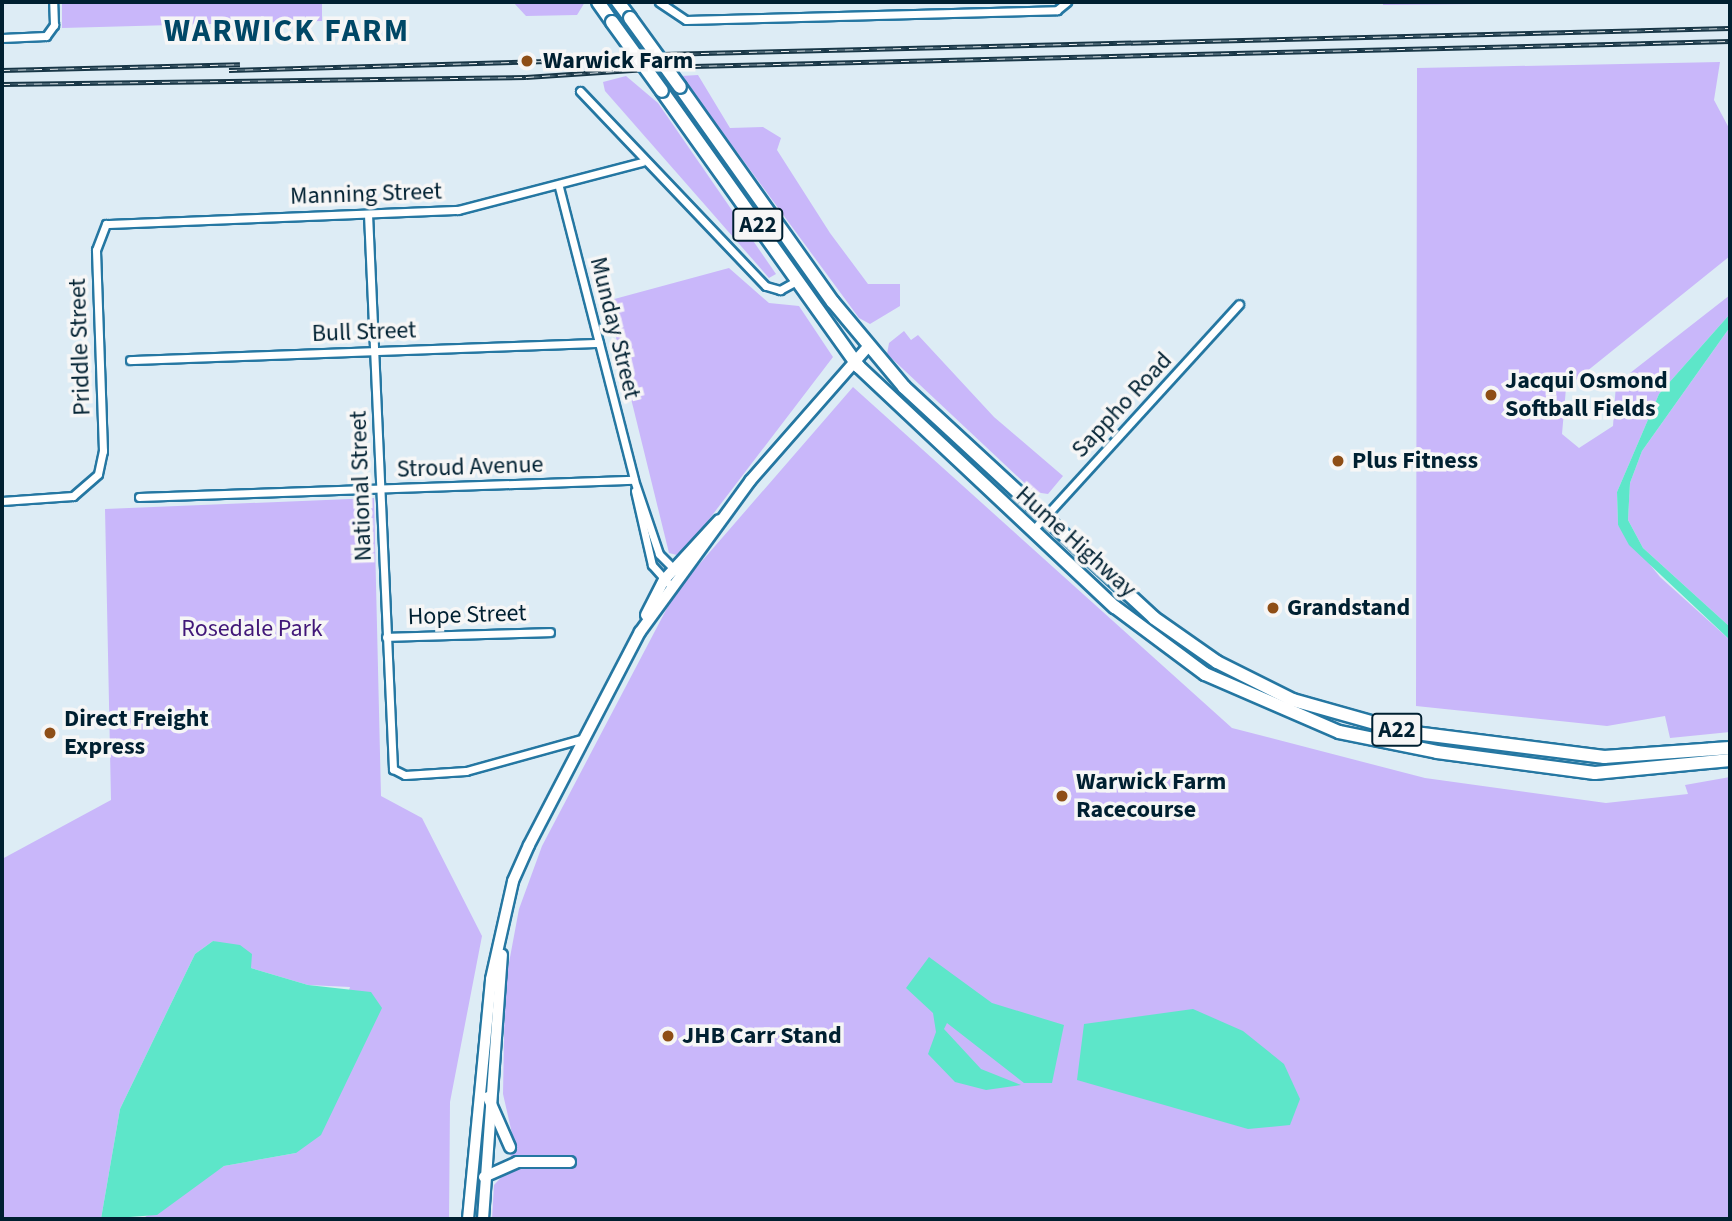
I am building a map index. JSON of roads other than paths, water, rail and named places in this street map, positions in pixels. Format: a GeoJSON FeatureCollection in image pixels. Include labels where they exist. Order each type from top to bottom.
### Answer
{"type":"FeatureCollection","features":[{"type":"Feature","properties":{"kind":"highway","name":"Hume Highway"},"geometry":{"type":"LineString","coordinates":[[598,2],[853,360],[1032,531],[1129,618],[1205,674],[1339,732],[1437,752],[1595,773],[1730,760]]}},
{"type":"Feature","properties":{"kind":"highway","name":"Hume Highway"},"geometry":{"type":"LineString","coordinates":[[618,2],[867,348],[1043,519],[1154,618],[1242,677],[1329,713],[1439,737],[1604,757],[1730,748]]}},
{"type":"Feature","properties":{"kind":"highway"},"geometry":{"type":"LineString","coordinates":[[1437,752],[1439,737]]}},
{"type":"Feature","properties":{"kind":"main road"},"geometry":{"type":"LineString","coordinates":[[468,1219],[484,1026],[502,926],[519,872],[581,739],[667,583],[853,360],[867,348]]}},
{"type":"Feature","properties":{"kind":"main road"},"geometry":{"type":"LineString","coordinates":[[483,1219],[488,1096],[501,961],[519,872]]}},
{"type":"Feature","properties":{"kind":"main road"},"geometry":{"type":"LineString","coordinates":[[488,1096],[510,1147]]}},
{"type":"Feature","properties":{"kind":"main road"},"geometry":{"type":"LineString","coordinates":[[484,1177],[517,1162],[570,1162]]}},
{"type":"Feature","properties":{"kind":"street"},"geometry":{"type":"LineString","coordinates":[[2,38],[46,36],[54,25],[53,2]]}},
{"type":"Feature","properties":{"kind":"street"},"geometry":{"type":"LineString","coordinates":[[659,2],[686,20],[1060,9],[1067,2]]}},
{"type":"Feature","properties":{"kind":"street"},"geometry":{"type":"LineString","coordinates":[[954,2],[955,12]]}},
{"type":"Feature","properties":{"kind":"street"},"geometry":{"type":"LineString","coordinates":[[580,91],[642,162],[766,286],[780,290],[798,280]]}},
{"type":"Feature","properties":{"kind":"street","name":"Manning Street"},"geometry":{"type":"LineString","coordinates":[[96,242],[101,229],[117,221],[369,214],[482,207],[642,162]]}},
{"type":"Feature","properties":{"kind":"street","name":"Munday Street"},"geometry":{"type":"LineString","coordinates":[[559,187],[634,480],[646,547],[667,583]]}},
{"type":"Feature","properties":{"kind":"street","name":"National Street"},"geometry":{"type":"LineString","coordinates":[[369,214],[390,757],[393,769],[405,775],[487,767],[581,739]]}},
{"type":"Feature","properties":{"kind":"street","name":"Priddle Street"},"geometry":{"type":"LineString","coordinates":[[2,501],[83,491],[98,474],[103,451],[96,242]]}},
{"type":"Feature","properties":{"kind":"street","name":"Sappho Road"},"geometry":{"type":"LineString","coordinates":[[1032,531],[1239,304]]}},
{"type":"Feature","properties":{"kind":"street","name":"Bull Street"},"geometry":{"type":"LineString","coordinates":[[130,360],[599,343]]}},
{"type":"Feature","properties":{"kind":"street","name":"Munday Street"},"geometry":{"type":"LineString","coordinates":[[634,480],[659,554],[676,572]]}},
{"type":"Feature","properties":{"kind":"street","name":"Stroud Avenue"},"geometry":{"type":"LineString","coordinates":[[139,496],[634,480]]}},
{"type":"Feature","properties":{"kind":"street","name":"Hope Street"},"geometry":{"type":"LineString","coordinates":[[386,637],[550,632]]}},
{"type":"Feature","properties":{"kind":"railway"},"geometry":{"type":"LineString","coordinates":[[621,55],[1730,28]]}},
{"type":"Feature","properties":{"kind":"railway"},"geometry":{"type":"LineString","coordinates":[[2,84],[526,77],[693,66],[1730,41]]}},
{"type":"Feature","properties":{"kind":"railway"},"geometry":{"type":"LineString","coordinates":[[229,70],[632,59]]}},
{"type":"Feature","properties":{"kind":"railway"},"geometry":{"type":"LineString","coordinates":[[2,70],[240,64]]}},
{"type":"Feature","properties":{"kind":"place","name":"Warwick Farm"},"geometry":{"type":"Point","coordinates":[527,61]}},
{"type":"Feature","properties":{"kind":"place","name":"Jacqui Osmond Softball Fields"},"geometry":{"type":"Point","coordinates":[1491,395]}},
{"type":"Feature","properties":{"kind":"place","name":"Plus Fitness"},"geometry":{"type":"Point","coordinates":[1338,461]}},
{"type":"Feature","properties":{"kind":"place","name":"Grandstand"},"geometry":{"type":"Point","coordinates":[1273,608]}},
{"type":"Feature","properties":{"kind":"place","name":"Direct Freight Express"},"geometry":{"type":"Point","coordinates":[50,733]}},
{"type":"Feature","properties":{"kind":"place","name":"Warwick Farm Racecourse"},"geometry":{"type":"Point","coordinates":[1062,796]}},
{"type":"Feature","properties":{"kind":"place","name":"JHB Carr Stand"},"geometry":{"type":"Point","coordinates":[668,1036]}},
{"type":"Feature","properties":{"kind":"district","name":"WARWICK FARM"},"geometry":{"type":"Point","coordinates":[287,31]}},
{"type":"Feature","properties":{"kind":"park label","name":"Rosedale Park"},"geometry":{"type":"Point","coordinates":[252,629]}}]}
